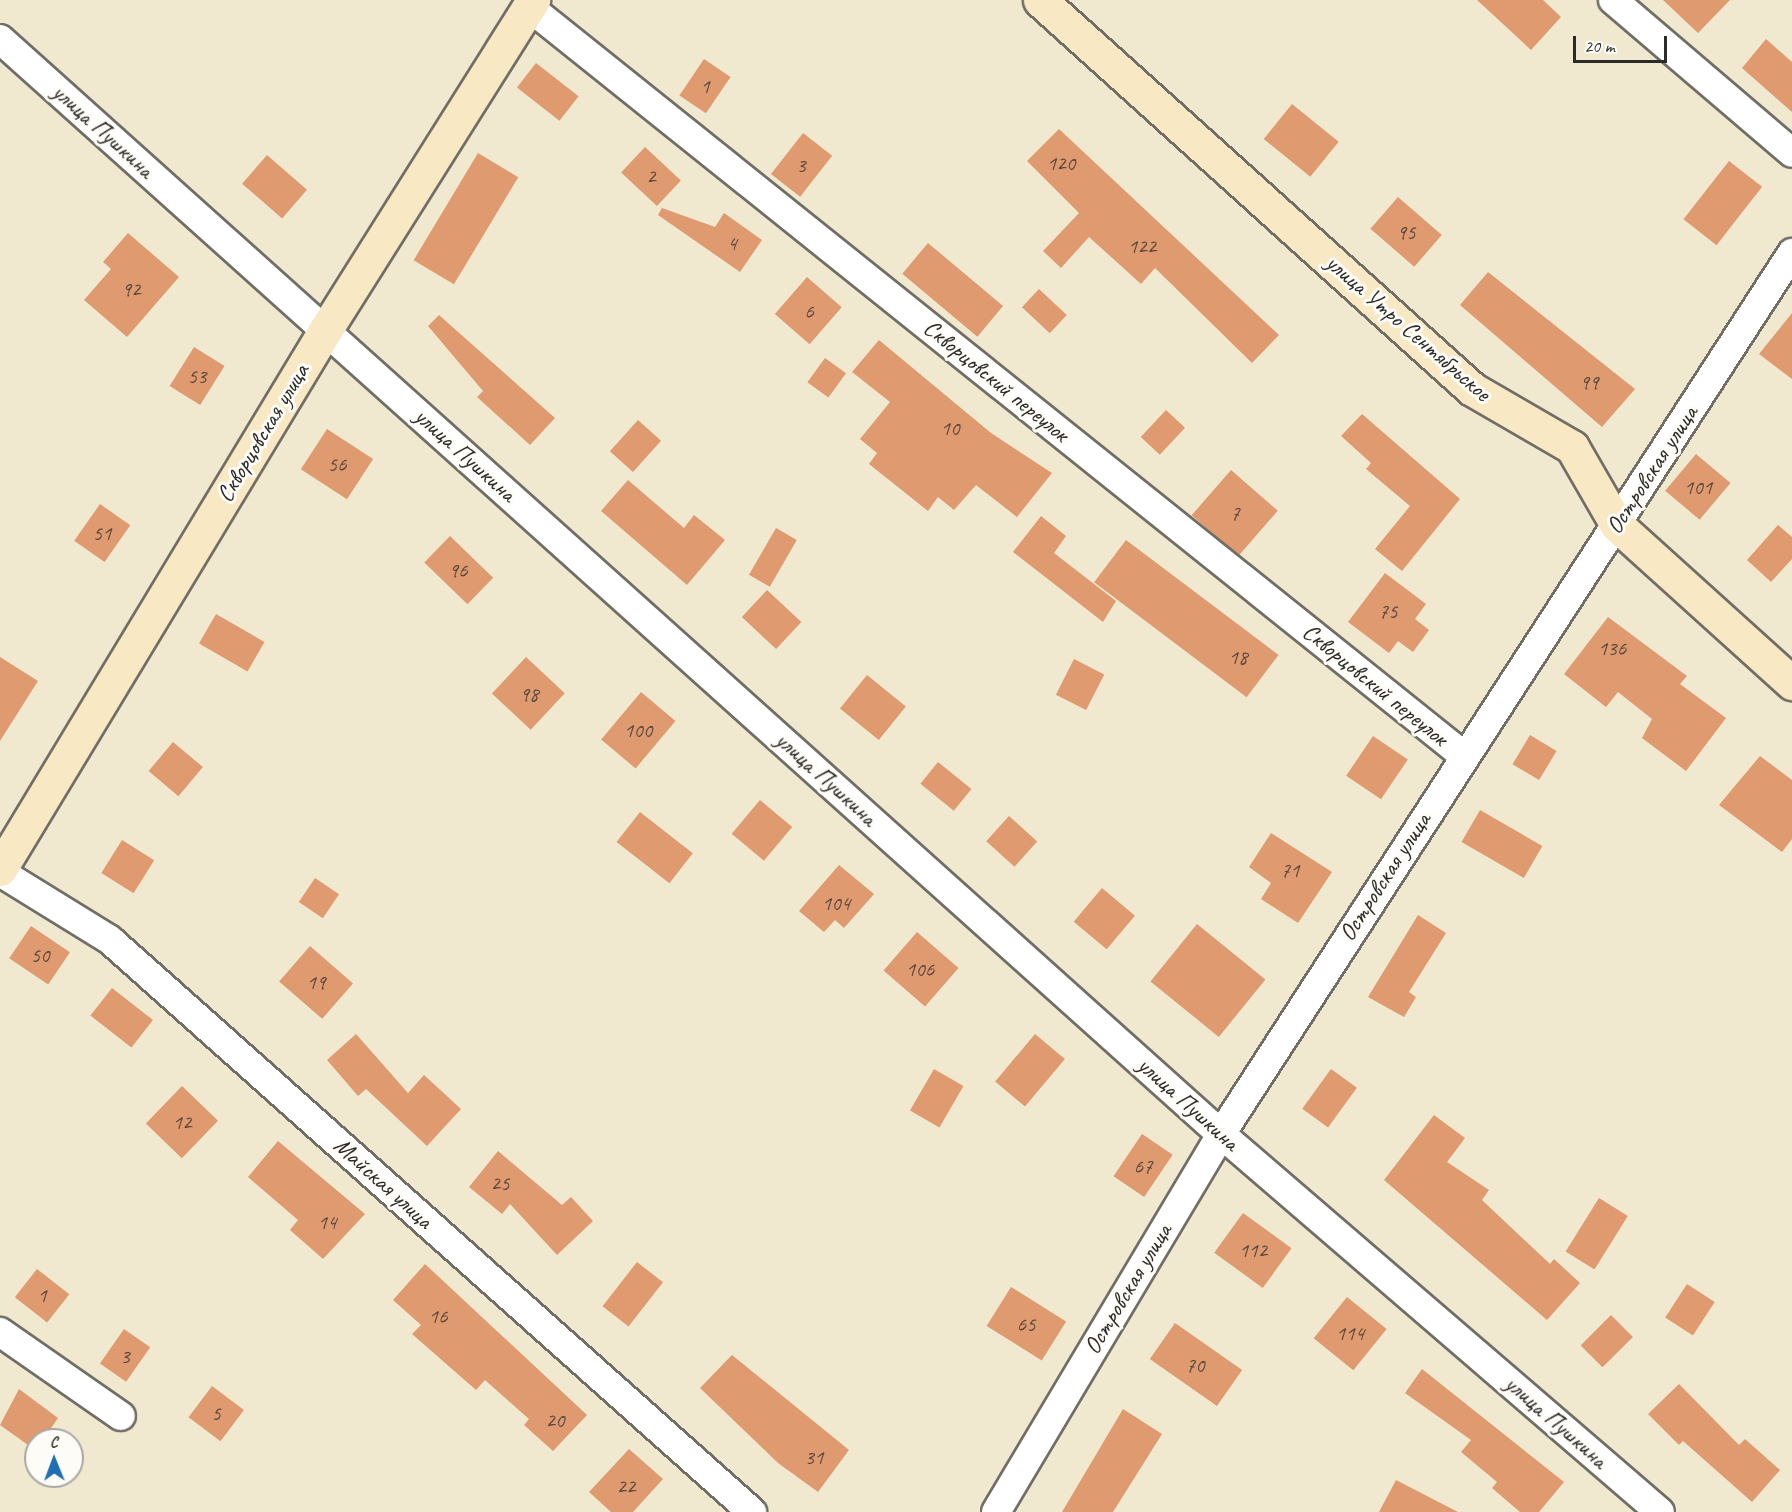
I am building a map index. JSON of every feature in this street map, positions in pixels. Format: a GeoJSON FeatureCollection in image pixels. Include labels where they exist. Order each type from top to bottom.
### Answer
{"type":"FeatureCollection","features":[{"type":"Feature","properties":{"kind":"street","name":"улица Утро Сентябрьское"},"geometry":{"type":"LineString","coordinates":[[1040,0],[1472,389],[1572,447],[1617,525],[1792,682]]}},
{"type":"Feature","properties":{"kind":"street"},"geometry":{"type":"LineString","coordinates":[[1613,0],[1792,153]]}},
{"type":"Feature","properties":{"kind":"street","name":"Скворцовская улица"},"geometry":{"type":"LineString","coordinates":[[0,870],[326,329],[531,3]]}},
{"type":"Feature","properties":{"kind":"street","name":"Скворцовский переулок"},"geometry":{"type":"LineString","coordinates":[[531,3],[1463,755]]}},
{"type":"Feature","properties":{"kind":"street","name":"улица Пушкина"},"geometry":{"type":"LineString","coordinates":[[0,39],[1221,1134],[1660,1512]]}},
{"type":"Feature","properties":{"kind":"street","name":"Островская улица"},"geometry":{"type":"LineString","coordinates":[[996,1512],[1221,1134],[1463,755],[1617,525],[1792,253]]}},
{"type":"Feature","properties":{"kind":"street","name":"Майская улица"},"geometry":{"type":"LineString","coordinates":[[0,870],[110,940],[752,1512]]}},
{"type":"Feature","properties":{"kind":"street"},"geometry":{"type":"LineString","coordinates":[[0,1332],[121,1416]]}},
{"type":"Feature","properties":{"kind":"building"},"geometry":{"type":"Polygon","coordinates":[[[1477,0],[1543,0],[1561,17],[1531,50],[1477,0]]]}},
{"type":"Feature","properties":{"kind":"building"},"geometry":{"type":"Polygon","coordinates":[[[1663,0],[1730,0],[1698,33],[1663,0]]]}},
{"type":"Feature","properties":{"kind":"building"},"geometry":{"type":"Polygon","coordinates":[[[1766,39],[1792,62],[1792,112],[1742,68],[1766,39]]]}},
{"type":"Feature","properties":{"kind":"building"},"geometry":{"type":"Polygon","coordinates":[[[704,59],[731,77],[706,113],[679,95],[704,59]]]}},
{"type":"Feature","properties":{"kind":"building"},"geometry":{"type":"Polygon","coordinates":[[[536,63],[579,96],[559,121],[517,87],[536,63]]]}},
{"type":"Feature","properties":{"kind":"building"},"geometry":{"type":"Polygon","coordinates":[[[1292,104],[1339,142],[1310,177],[1264,139],[1292,104]]]}},
{"type":"Feature","properties":{"kind":"building"},"geometry":{"type":"Polygon","coordinates":[[[1059,129],[1279,335],[1252,363],[1155,268],[1141,284],[1089,237],[1061,268],[1043,251],[1079,213],[1027,161],[1059,129]]]}},
{"type":"Feature","properties":{"kind":"building"},"geometry":{"type":"Polygon","coordinates":[[[803,133],[832,156],[800,197],[771,174],[803,133]]]}},
{"type":"Feature","properties":{"kind":"building"},"geometry":{"type":"Polygon","coordinates":[[[645,147],[681,180],[657,206],[621,173],[645,147]]]}},
{"type":"Feature","properties":{"kind":"building"},"geometry":{"type":"Polygon","coordinates":[[[478,153],[518,177],[454,284],[414,260],[478,153]]]}},
{"type":"Feature","properties":{"kind":"building"},"geometry":{"type":"Polygon","coordinates":[[[267,155],[307,190],[282,218],[242,184],[267,155]]]}},
{"type":"Feature","properties":{"kind":"building"},"geometry":{"type":"Polygon","coordinates":[[[1729,161],[1762,187],[1717,245],[1683,219],[1729,161]]]}},
{"type":"Feature","properties":{"kind":"building"},"geometry":{"type":"Polygon","coordinates":[[[1398,197],[1442,235],[1414,267],[1370,229],[1398,197]]]}},
{"type":"Feature","properties":{"kind":"building"},"geometry":{"type":"Polygon","coordinates":[[[662,208],[715,227],[724,213],[762,240],[740,272],[658,215],[662,208]]]}},
{"type":"Feature","properties":{"kind":"building"},"geometry":{"type":"Polygon","coordinates":[[[128,233],[179,277],[127,337],[84,300],[111,269],[103,262],[128,233]]]}},
{"type":"Feature","properties":{"kind":"building"},"geometry":{"type":"Polygon","coordinates":[[[928,243],[1003,306],[977,337],[902,274],[928,243]]]}},
{"type":"Feature","properties":{"kind":"building"},"geometry":{"type":"Polygon","coordinates":[[[1488,272],[1635,389],[1602,427],[1460,305],[1488,272]]]}},
{"type":"Feature","properties":{"kind":"building"},"geometry":{"type":"Polygon","coordinates":[[[807,277],[842,307],[810,344],[775,314],[807,277]]]}},
{"type":"Feature","properties":{"kind":"building"},"geometry":{"type":"Polygon","coordinates":[[[1039,289],[1067,315],[1050,333],[1022,307],[1039,289]]]}},
{"type":"Feature","properties":{"kind":"building"},"geometry":{"type":"Polygon","coordinates":[[[1792,313],[1792,379],[1759,354],[1792,313]]]}},
{"type":"Feature","properties":{"kind":"building"},"geometry":{"type":"Polygon","coordinates":[[[439,315],[555,418],[530,445],[477,397],[483,391],[428,326],[439,315]]]}},
{"type":"Feature","properties":{"kind":"building"},"geometry":{"type":"Polygon","coordinates":[[[879,340],[991,433],[1052,473],[1017,517],[976,485],[954,510],[938,497],[928,511],[869,464],[877,453],[860,439],[890,402],[852,372],[879,340]]]}},
{"type":"Feature","properties":{"kind":"building"},"geometry":{"type":"Polygon","coordinates":[[[194,347],[225,366],[200,405],[170,386],[194,347]]]}},
{"type":"Feature","properties":{"kind":"building"},"geometry":{"type":"Polygon","coordinates":[[[825,358],[846,373],[828,398],[807,382],[825,358]]]}},
{"type":"Feature","properties":{"kind":"building"},"geometry":{"type":"Polygon","coordinates":[[[1166,410],[1185,428],[1160,455],[1141,437],[1166,410]]]}},
{"type":"Feature","properties":{"kind":"building"},"geometry":{"type":"Polygon","coordinates":[[[1362,414],[1460,499],[1402,571],[1375,549],[1410,506],[1366,469],[1371,463],[1341,436],[1362,414]]]}},
{"type":"Feature","properties":{"kind":"building"},"geometry":{"type":"Polygon","coordinates":[[[638,420],[661,441],[633,472],[610,451],[638,420]]]}},
{"type":"Feature","properties":{"kind":"building"},"geometry":{"type":"Polygon","coordinates":[[[327,429],[373,459],[347,499],[301,469],[327,429]]]}},
{"type":"Feature","properties":{"kind":"building"},"geometry":{"type":"Polygon","coordinates":[[[1696,454],[1730,483],[1700,520],[1665,491],[1696,454]]]}},
{"type":"Feature","properties":{"kind":"building"},"geometry":{"type":"Polygon","coordinates":[[[1231,470],[1278,511],[1238,556],[1192,515],[1231,470]]]}},
{"type":"Feature","properties":{"kind":"building"},"geometry":{"type":"Polygon","coordinates":[[[628,480],[684,528],[694,515],[725,540],[687,585],[601,511],[628,480]]]}},
{"type":"Feature","properties":{"kind":"building"},"geometry":{"type":"Polygon","coordinates":[[[100,504],[130,525],[104,562],[74,541],[100,504]]]}},
{"type":"Feature","properties":{"kind":"building"},"geometry":{"type":"Polygon","coordinates":[[[1041,516],[1066,536],[1054,553],[1116,601],[1103,622],[1013,552],[1041,516]]]}},
{"type":"Feature","properties":{"kind":"building"},"geometry":{"type":"Polygon","coordinates":[[[1778,525],[1792,537],[1792,559],[1771,582],[1747,560],[1778,525]]]}},
{"type":"Feature","properties":{"kind":"building"},"geometry":{"type":"Polygon","coordinates":[[[776,528],[797,540],[770,587],[749,575],[776,528]]]}},
{"type":"Feature","properties":{"kind":"building"},"geometry":{"type":"Polygon","coordinates":[[[450,536],[493,578],[467,604],[424,563],[450,536]]]}},
{"type":"Feature","properties":{"kind":"building"},"geometry":{"type":"Polygon","coordinates":[[[1126,540],[1279,655],[1247,697],[1094,582],[1126,540]]]}},
{"type":"Feature","properties":{"kind":"building"},"geometry":{"type":"Polygon","coordinates":[[[1385,573],[1426,604],[1415,619],[1429,630],[1413,652],[1398,641],[1389,653],[1348,622],[1385,573]]]}},
{"type":"Feature","properties":{"kind":"building"},"geometry":{"type":"Polygon","coordinates":[[[767,590],[801,622],[776,649],[742,617],[767,590]]]}},
{"type":"Feature","properties":{"kind":"building"},"geometry":{"type":"Polygon","coordinates":[[[216,614],[264,642],[247,671],[199,643],[216,614]]]}},
{"type":"Feature","properties":{"kind":"building"},"geometry":{"type":"Polygon","coordinates":[[[1608,617],[1687,676],[1680,684],[1726,718],[1686,771],[1642,738],[1652,719],[1618,692],[1606,707],[1564,674],[1608,617]]]}},
{"type":"Feature","properties":{"kind":"building"},"geometry":{"type":"Polygon","coordinates":[[[0,657],[38,681],[0,741],[0,657]]]}},
{"type":"Feature","properties":{"kind":"building"},"geometry":{"type":"Polygon","coordinates":[[[526,657],[565,693],[531,730],[492,694],[526,657]]]}},
{"type":"Feature","properties":{"kind":"building"},"geometry":{"type":"Polygon","coordinates":[[[1074,659],[1104,674],[1086,710],[1056,695],[1074,659]]]}},
{"type":"Feature","properties":{"kind":"building"},"geometry":{"type":"Polygon","coordinates":[[[867,675],[906,706],[879,740],[840,708],[867,675]]]}},
{"type":"Feature","properties":{"kind":"building"},"geometry":{"type":"Polygon","coordinates":[[[641,692],[675,721],[636,768],[601,739],[641,692]]]}},
{"type":"Feature","properties":{"kind":"building"},"geometry":{"type":"Polygon","coordinates":[[[1530,735],[1557,751],[1539,780],[1512,764],[1530,735]]]}},
{"type":"Feature","properties":{"kind":"building"},"geometry":{"type":"Polygon","coordinates":[[[1373,736],[1408,759],[1381,799],[1346,776],[1373,736]]]}},
{"type":"Feature","properties":{"kind":"building"},"geometry":{"type":"Polygon","coordinates":[[[173,742],[203,767],[178,796],[149,771],[173,742]]]}},
{"type":"Feature","properties":{"kind":"building"},"geometry":{"type":"Polygon","coordinates":[[[1760,756],[1792,780],[1792,839],[1782,852],[1719,805],[1760,756]]]}},
{"type":"Feature","properties":{"kind":"building"},"geometry":{"type":"Polygon","coordinates":[[[938,762],[971,789],[954,811],[920,784],[938,762]]]}},
{"type":"Feature","properties":{"kind":"building"},"geometry":{"type":"Polygon","coordinates":[[[760,800],[792,827],[764,861],[732,834],[760,800]]]}},
{"type":"Feature","properties":{"kind":"building"},"geometry":{"type":"Polygon","coordinates":[[[1480,810],[1542,846],[1524,878],[1462,842],[1480,810]]]}},
{"type":"Feature","properties":{"kind":"building"},"geometry":{"type":"Polygon","coordinates":[[[640,812],[693,853],[669,883],[617,842],[640,812]]]}},
{"type":"Feature","properties":{"kind":"building"},"geometry":{"type":"Polygon","coordinates":[[[1009,816],[1037,841],[1014,867],[986,841],[1009,816]]]}},
{"type":"Feature","properties":{"kind":"building"},"geometry":{"type":"Polygon","coordinates":[[[1271,833],[1332,872],[1298,923],[1261,899],[1271,883],[1249,867],[1271,833]]]}},
{"type":"Feature","properties":{"kind":"building"},"geometry":{"type":"Polygon","coordinates":[[[122,840],[154,860],[134,893],[101,873],[122,840]]]}},
{"type":"Feature","properties":{"kind":"building"},"geometry":{"type":"Polygon","coordinates":[[[839,865],[874,894],[844,928],[835,920],[824,932],[799,911],[839,865]]]}},
{"type":"Feature","properties":{"kind":"building"},"geometry":{"type":"Polygon","coordinates":[[[315,878],[339,894],[323,918],[299,902],[315,878]]]}},
{"type":"Feature","properties":{"kind":"building"},"geometry":{"type":"Polygon","coordinates":[[[1102,888],[1135,916],[1107,949],[1074,922],[1102,888]]]}},
{"type":"Feature","properties":{"kind":"building"},"geometry":{"type":"Polygon","coordinates":[[[1418,915],[1446,933],[1409,992],[1416,997],[1404,1017],[1368,997],[1418,915]]]}},
{"type":"Feature","properties":{"kind":"building"},"geometry":{"type":"Polygon","coordinates":[[[1197,924],[1265,979],[1219,1037],[1150,982],[1197,924]]]}},
{"type":"Feature","properties":{"kind":"building"},"geometry":{"type":"Polygon","coordinates":[[[31,926],[70,952],[48,985],[9,958],[31,926]]]}},
{"type":"Feature","properties":{"kind":"building"},"geometry":{"type":"Polygon","coordinates":[[[917,932],[959,968],[925,1007],[884,970],[917,932]]]}},
{"type":"Feature","properties":{"kind":"building"},"geometry":{"type":"Polygon","coordinates":[[[310,946],[353,983],[322,1019],[279,981],[310,946]]]}},
{"type":"Feature","properties":{"kind":"building"},"geometry":{"type":"Polygon","coordinates":[[[112,988],[153,1020],[131,1048],[90,1016],[112,988]]]}},
{"type":"Feature","properties":{"kind":"building"},"geometry":{"type":"Polygon","coordinates":[[[356,1034],[408,1093],[424,1075],[461,1109],[427,1146],[366,1089],[358,1096],[327,1060],[356,1034]]]}},
{"type":"Feature","properties":{"kind":"building"},"geometry":{"type":"Polygon","coordinates":[[[1035,1034],[1065,1059],[1025,1107],[995,1081],[1035,1034]]]}},
{"type":"Feature","properties":{"kind":"building"},"geometry":{"type":"Polygon","coordinates":[[[934,1069],[963,1086],[939,1128],[910,1111],[934,1069]]]}},
{"type":"Feature","properties":{"kind":"building"},"geometry":{"type":"Polygon","coordinates":[[[1331,1069],[1357,1088],[1328,1127],[1302,1109],[1331,1069]]]}},
{"type":"Feature","properties":{"kind":"building"},"geometry":{"type":"Polygon","coordinates":[[[182,1086],[218,1121],[182,1158],[146,1123],[182,1086]]]}},
{"type":"Feature","properties":{"kind":"building"},"geometry":{"type":"Polygon","coordinates":[[[1434,1115],[1465,1138],[1447,1162],[1489,1190],[1482,1200],[1550,1264],[1554,1259],[1580,1283],[1547,1320],[1384,1180],[1434,1115]]]}},
{"type":"Feature","properties":{"kind":"building"},"geometry":{"type":"Polygon","coordinates":[[[1142,1134],[1173,1155],[1144,1197],[1113,1176],[1142,1134]]]}},
{"type":"Feature","properties":{"kind":"building"},"geometry":{"type":"Polygon","coordinates":[[[278,1141],[365,1214],[323,1259],[290,1230],[298,1220],[248,1177],[278,1141]]]}},
{"type":"Feature","properties":{"kind":"building"},"geometry":{"type":"Polygon","coordinates":[[[498,1151],[562,1205],[571,1197],[593,1221],[557,1255],[510,1204],[502,1214],[469,1187],[498,1151]]]}},
{"type":"Feature","properties":{"kind":"building"},"geometry":{"type":"Polygon","coordinates":[[[1599,1198],[1628,1216],[1594,1269],[1566,1251],[1599,1198]]]}},
{"type":"Feature","properties":{"kind":"building"},"geometry":{"type":"Polygon","coordinates":[[[1243,1213],[1292,1248],[1263,1288],[1214,1253],[1243,1213]]]}},
{"type":"Feature","properties":{"kind":"building"},"geometry":{"type":"Polygon","coordinates":[[[637,1262],[663,1282],[629,1326],[603,1306],[637,1262]]]}},
{"type":"Feature","properties":{"kind":"building"},"geometry":{"type":"Polygon","coordinates":[[[425,1264],[587,1415],[553,1451],[524,1425],[529,1419],[485,1380],[476,1390],[412,1334],[421,1325],[393,1300],[425,1264]]]}},
{"type":"Feature","properties":{"kind":"building"},"geometry":{"type":"Polygon","coordinates":[[[37,1269],[69,1294],[47,1323],[15,1297],[37,1269]]]}},
{"type":"Feature","properties":{"kind":"building"},"geometry":{"type":"Polygon","coordinates":[[[1687,1284],[1715,1302],[1693,1336],[1665,1318],[1687,1284]]]}},
{"type":"Feature","properties":{"kind":"building"},"geometry":{"type":"Polygon","coordinates":[[[1011,1287],[1066,1321],[1042,1360],[987,1326],[1011,1287]]]}},
{"type":"Feature","properties":{"kind":"building"},"geometry":{"type":"Polygon","coordinates":[[[1347,1297],[1387,1329],[1353,1370],[1314,1338],[1347,1297]]]}},
{"type":"Feature","properties":{"kind":"building"},"geometry":{"type":"Polygon","coordinates":[[[1611,1315],[1633,1337],[1603,1367],[1581,1345],[1611,1315]]]}},
{"type":"Feature","properties":{"kind":"building"},"geometry":{"type":"Polygon","coordinates":[[[1175,1323],[1242,1370],[1217,1406],[1150,1359],[1175,1323]]]}},
{"type":"Feature","properties":{"kind":"building"},"geometry":{"type":"Polygon","coordinates":[[[124,1329],[150,1347],[126,1382],[100,1363],[124,1329]]]}},
{"type":"Feature","properties":{"kind":"building"},"geometry":{"type":"Polygon","coordinates":[[[732,1355],[849,1450],[818,1492],[778,1463],[700,1388],[732,1355]]]}},
{"type":"Feature","properties":{"kind":"building"},"geometry":{"type":"Polygon","coordinates":[[[1422,1369],[1564,1482],[1539,1512],[1520,1512],[1492,1488],[1497,1482],[1461,1452],[1471,1440],[1405,1393],[1422,1369]]]}},
{"type":"Feature","properties":{"kind":"building"},"geometry":{"type":"Polygon","coordinates":[[[1679,1384],[1739,1445],[1745,1439],[1780,1470],[1752,1502],[1683,1441],[1679,1445],[1648,1414],[1679,1384]]]}},
{"type":"Feature","properties":{"kind":"building"},"geometry":{"type":"Polygon","coordinates":[[[212,1386],[244,1410],[220,1441],[189,1417],[212,1386]]]}},
{"type":"Feature","properties":{"kind":"building"},"geometry":{"type":"Polygon","coordinates":[[[19,1389],[58,1418],[51,1428],[24,1428],[24,1442],[0,1425],[19,1389]]]}},
{"type":"Feature","properties":{"kind":"building"},"geometry":{"type":"Polygon","coordinates":[[[1123,1409],[1162,1434],[1113,1512],[1062,1512],[1123,1409]]]}},
{"type":"Feature","properties":{"kind":"building"},"geometry":{"type":"Polygon","coordinates":[[[629,1449],[663,1479],[633,1512],[611,1512],[589,1492],[629,1449]]]}},
{"type":"Feature","properties":{"kind":"building"},"geometry":{"type":"Polygon","coordinates":[[[1396,1480],[1458,1512],[1379,1512],[1396,1480]]]}}]}
